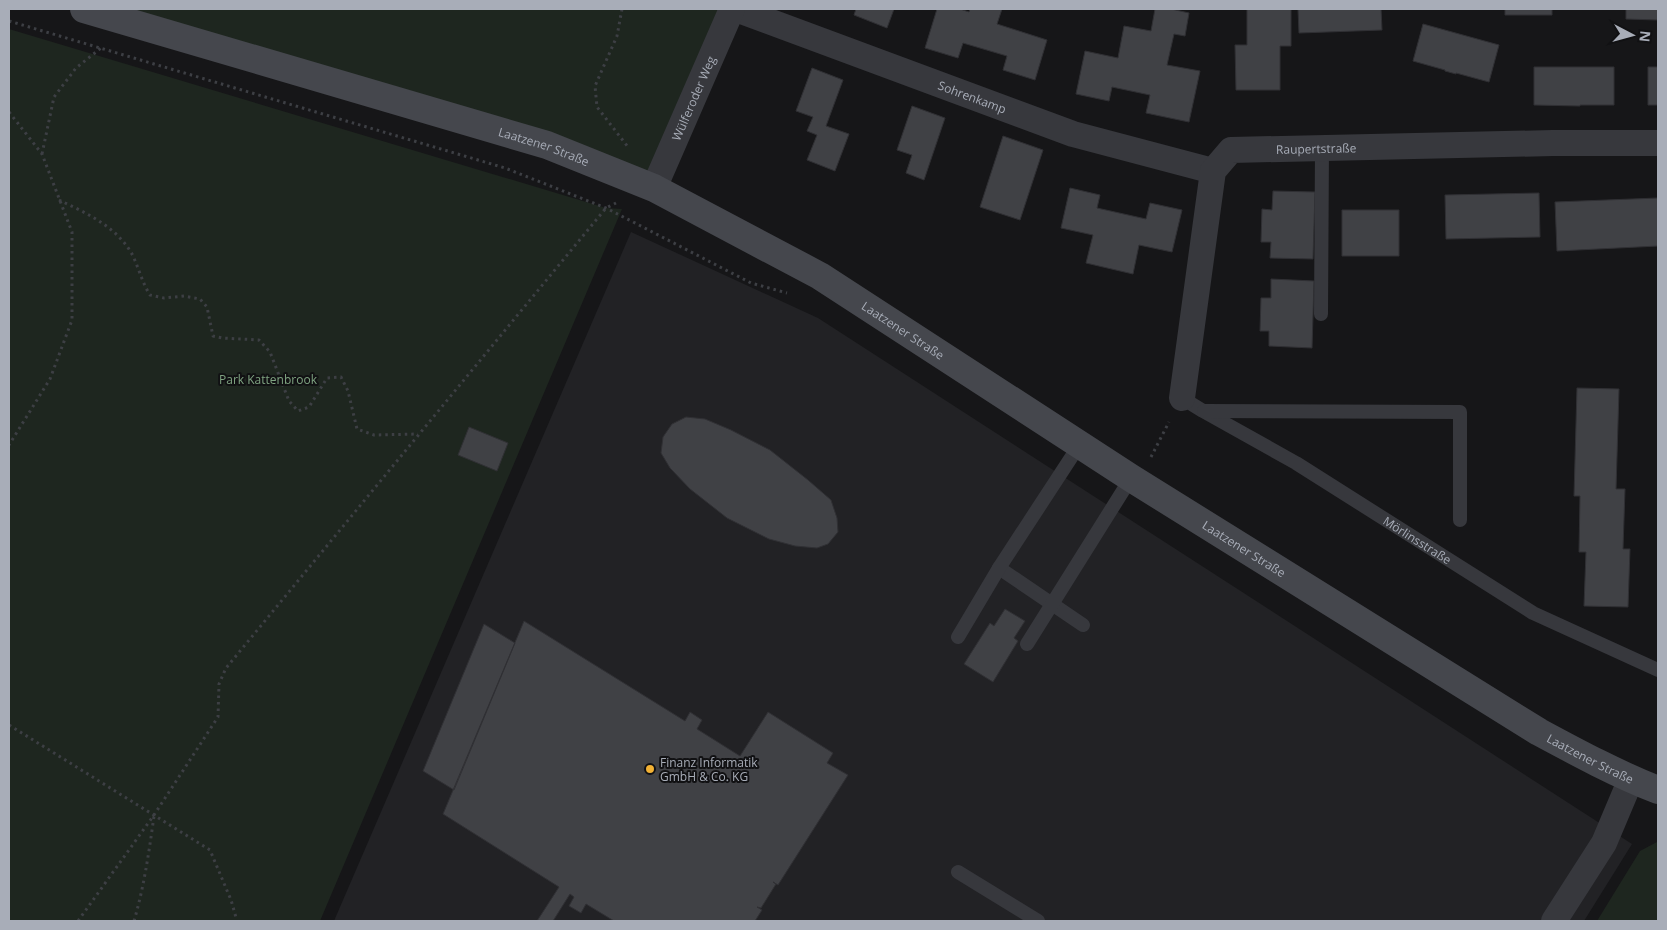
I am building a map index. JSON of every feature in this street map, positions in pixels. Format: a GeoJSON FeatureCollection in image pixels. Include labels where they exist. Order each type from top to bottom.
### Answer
{"type":"FeatureCollection","features":[{"type":"Feature","properties":{"kind":"main road","name":"Laatzener Straße"},"geometry":{"type":"LineString","coordinates":[[84,9],[547,145],[654,188],[820,276],[1134,480],[1539,732],[1632,780],[1658,790]]}},
{"type":"Feature","properties":{"kind":"street","name":"Wülferoder Weg"},"geometry":{"type":"LineString","coordinates":[[654,188],[732,9]]}},
{"type":"Feature","properties":{"kind":"street","name":"Sohrenkamp"},"geometry":{"type":"LineString","coordinates":[[736,9],[1073,134],[1212,171]]}},
{"type":"Feature","properties":{"kind":"street","name":"Raupertstraße"},"geometry":{"type":"LineString","coordinates":[[1212,171],[1231,150],[1543,143],[1658,143]]}},
{"type":"Feature","properties":{"kind":"street"},"geometry":{"type":"LineString","coordinates":[[1193,404],[1212,171]]}},
{"type":"Feature","properties":{"kind":"street"},"geometry":{"type":"LineString","coordinates":[[1554,921],[1604,843],[1632,780]]}},
{"type":"Feature","properties":{"kind":"lane"},"geometry":{"type":"LineString","coordinates":[[1321,314],[1322,148]]}},
{"type":"Feature","properties":{"kind":"lane"},"geometry":{"type":"LineString","coordinates":[[1193,404],[1460,412],[1460,520]]}},
{"type":"Feature","properties":{"kind":"lane","name":"Mörlinsstraße"},"geometry":{"type":"LineString","coordinates":[[1193,404],[1296,463],[1534,613],[1658,670]]}},
{"type":"Feature","properties":{"kind":"lane"},"geometry":{"type":"LineString","coordinates":[[958,636],[1080,444]]}},
{"type":"Feature","properties":{"kind":"lane"},"geometry":{"type":"LineString","coordinates":[[1027,644],[1134,480]]}},
{"type":"Feature","properties":{"kind":"lane"},"geometry":{"type":"LineString","coordinates":[[1000,568],[1083,625]]}},
{"type":"Feature","properties":{"kind":"lane"},"geometry":{"type":"LineString","coordinates":[[958,872],[1038,921]]}},
{"type":"Feature","properties":{"kind":"path"},"geometry":{"type":"LineString","coordinates":[[78,921],[154,815],[218,717],[219,684],[226,668],[606,208],[654,188],[623,139],[597,107],[595,86],[618,36],[622,9]]}},
{"type":"Feature","properties":{"kind":"path"},"geometry":{"type":"LineString","coordinates":[[9,21],[505,168],[606,208],[751,283],[804,297],[820,276]]}},
{"type":"Feature","properties":{"kind":"path"},"geometry":{"type":"LineString","coordinates":[[42,154],[54,97],[76,68],[101,48]]}},
{"type":"Feature","properties":{"kind":"path"},"geometry":{"type":"LineString","coordinates":[[9,112],[42,154],[72,232],[72,320],[50,379],[9,445]]}},
{"type":"Feature","properties":{"kind":"path"},"geometry":{"type":"LineString","coordinates":[[59,200],[100,221],[116,235],[132,254],[142,283],[150,295],[164,298],[184,296],[200,299],[207,307],[212,336],[260,340],[270,352],[288,401],[298,411],[309,407],[327,378],[341,377],[348,390],[357,429],[374,434],[418,434]]}},
{"type":"Feature","properties":{"kind":"path"},"geometry":{"type":"LineString","coordinates":[[1134,480],[1193,404]]}},
{"type":"Feature","properties":{"kind":"path"},"geometry":{"type":"LineString","coordinates":[[9,725],[210,850],[231,900],[237,921]]}},
{"type":"Feature","properties":{"kind":"path"},"geometry":{"type":"LineString","coordinates":[[134,921],[141,898],[154,815]]}},
{"type":"Feature","properties":{"kind":"shaded area"},"geometry":{"type":"Polygon","coordinates":[[[631,232],[818,318],[1632,844],[1584,921],[334,921],[631,232]]]}},
{"type":"Feature","properties":{"kind":"green space"},"geometry":{"type":"Polygon","coordinates":[[[84,9],[727,9],[654,188],[84,9]]]}},
{"type":"Feature","properties":{"kind":"green space","name":"Park Kattenbrook"},"geometry":{"type":"Polygon","coordinates":[[[9,29],[606,208],[622,209],[320,921],[9,921],[9,29]]]}},
{"type":"Feature","properties":{"kind":"green space"},"geometry":{"type":"Polygon","coordinates":[[[1657,842],[1658,921],[1597,921],[1640,851],[1657,842]]]}},
{"type":"Feature","properties":{"kind":"building"},"geometry":{"type":"Polygon","coordinates":[[[856,9],[894,9],[887,28],[854,15],[856,9]]]}},
{"type":"Feature","properties":{"kind":"building"},"geometry":{"type":"Polygon","coordinates":[[[937,9],[960,9],[969,12],[970,9],[1002,9],[997,24],[1047,40],[1035,80],[1003,70],[1007,56],[963,43],[958,58],[925,48],[937,9]]]}},
{"type":"Feature","properties":{"kind":"building"},"geometry":{"type":"Polygon","coordinates":[[[1155,9],[1171,9],[1189,13],[1185,36],[1174,34],[1167,65],[1200,71],[1189,122],[1146,113],[1150,95],[1112,87],[1109,101],[1076,94],[1085,51],[1118,58],[1124,26],[1151,31],[1155,9]]]}},
{"type":"Feature","properties":{"kind":"building"},"geometry":{"type":"Polygon","coordinates":[[[1247,9],[1291,9],[1291,46],[1280,46],[1280,90],[1236,90],[1235,45],[1247,45],[1247,9]]]}},
{"type":"Feature","properties":{"kind":"building"},"geometry":{"type":"Polygon","coordinates":[[[1298,9],[1381,9],[1382,30],[1299,33],[1298,9]]]}},
{"type":"Feature","properties":{"kind":"building"},"geometry":{"type":"Polygon","coordinates":[[[1505,9],[1552,9],[1552,15],[1505,15],[1505,9]]]}},
{"type":"Feature","properties":{"kind":"building"},"geometry":{"type":"Polygon","coordinates":[[[1626,9],[1658,9],[1658,20],[1626,19],[1626,9]]]}},
{"type":"Feature","properties":{"kind":"building"},"geometry":{"type":"Polygon","coordinates":[[[1423,24],[1499,45],[1489,82],[1413,61],[1423,24]]]}},
{"type":"Feature","properties":{"kind":"building"},"geometry":{"type":"Polygon","coordinates":[[[1534,67],[1614,67],[1614,105],[1534,105],[1534,67]]]}},
{"type":"Feature","properties":{"kind":"building"},"geometry":{"type":"Polygon","coordinates":[[[1648,67],[1658,67],[1658,105],[1648,105],[1648,67]]]}},
{"type":"Feature","properties":{"kind":"building"},"geometry":{"type":"Polygon","coordinates":[[[812,68],[843,80],[826,126],[849,134],[835,171],[807,160],[817,135],[807,131],[813,117],[796,111],[812,68]]]}},
{"type":"Feature","properties":{"kind":"building"},"geometry":{"type":"Polygon","coordinates":[[[912,106],[945,118],[924,180],[906,173],[912,155],[897,150],[912,106]]]}},
{"type":"Feature","properties":{"kind":"building"},"geometry":{"type":"Polygon","coordinates":[[[1003,136],[1043,150],[1020,220],[980,207],[1003,136]]]}},
{"type":"Feature","properties":{"kind":"building"},"geometry":{"type":"Polygon","coordinates":[[[1070,188],[1100,195],[1097,208],[1146,219],[1150,203],[1182,210],[1172,252],[1139,245],[1133,274],[1086,263],[1093,235],[1061,228],[1070,188]]]}},
{"type":"Feature","properties":{"kind":"building"},"geometry":{"type":"Polygon","coordinates":[[[1273,191],[1315,192],[1313,259],[1270,258],[1271,242],[1261,242],[1262,209],[1272,210],[1273,191]]]}},
{"type":"Feature","properties":{"kind":"building"},"geometry":{"type":"Polygon","coordinates":[[[1539,193],[1540,237],[1446,239],[1445,195],[1539,193]]]}},
{"type":"Feature","properties":{"kind":"building"},"geometry":{"type":"Polygon","coordinates":[[[1658,198],[1658,246],[1557,251],[1555,202],[1658,198]]]}},
{"type":"Feature","properties":{"kind":"building"},"geometry":{"type":"Polygon","coordinates":[[[1342,210],[1399,210],[1399,256],[1342,256],[1342,210]]]}},
{"type":"Feature","properties":{"kind":"building"},"geometry":{"type":"Polygon","coordinates":[[[1271,279],[1314,281],[1312,348],[1269,346],[1269,331],[1260,331],[1261,298],[1271,298],[1271,279]]]}},
{"type":"Feature","properties":{"kind":"building"},"geometry":{"type":"Polygon","coordinates":[[[1577,388],[1619,389],[1616,489],[1625,489],[1623,549],[1630,549],[1628,607],[1584,606],[1586,552],[1579,552],[1580,496],[1574,496],[1577,388]]]}},
{"type":"Feature","properties":{"kind":"building"},"geometry":{"type":"Polygon","coordinates":[[[686,417],[705,419],[770,450],[831,500],[837,518],[838,532],[828,544],[817,548],[795,546],[769,539],[727,518],[690,489],[670,468],[661,453],[663,437],[672,424],[686,417]]]}},
{"type":"Feature","properties":{"kind":"building"},"geometry":{"type":"Polygon","coordinates":[[[469,427],[508,443],[497,471],[458,455],[469,427]]]}},
{"type":"Feature","properties":{"kind":"building"},"geometry":{"type":"Polygon","coordinates":[[[1005,609],[1025,621],[1014,638],[1018,641],[993,682],[964,664],[990,623],[994,626],[1005,609]]]}},
{"type":"Feature","properties":{"kind":"building","name":"Finanz Informatik GmbH & Co. KG"},"geometry":{"type":"Polygon","coordinates":[[[524,621],[685,721],[690,712],[702,720],[697,729],[740,756],[768,712],[833,753],[827,763],[848,775],[778,885],[773,882],[776,884],[761,908],[757,907],[762,910],[755,921],[614,921],[586,904],[581,913],[569,906],[574,897],[570,894],[553,921],[537,921],[559,887],[443,814],[524,621]]]}},
{"type":"Feature","properties":{"kind":"building"},"geometry":{"type":"Polygon","coordinates":[[[484,624],[515,643],[454,790],[423,771],[484,624]]]}},
{"type":"Feature","properties":{"kind":"place","name":"Finanz Informatik GmbH & Co. KG"},"geometry":{"type":"Point","coordinates":[650,769]}}]}
